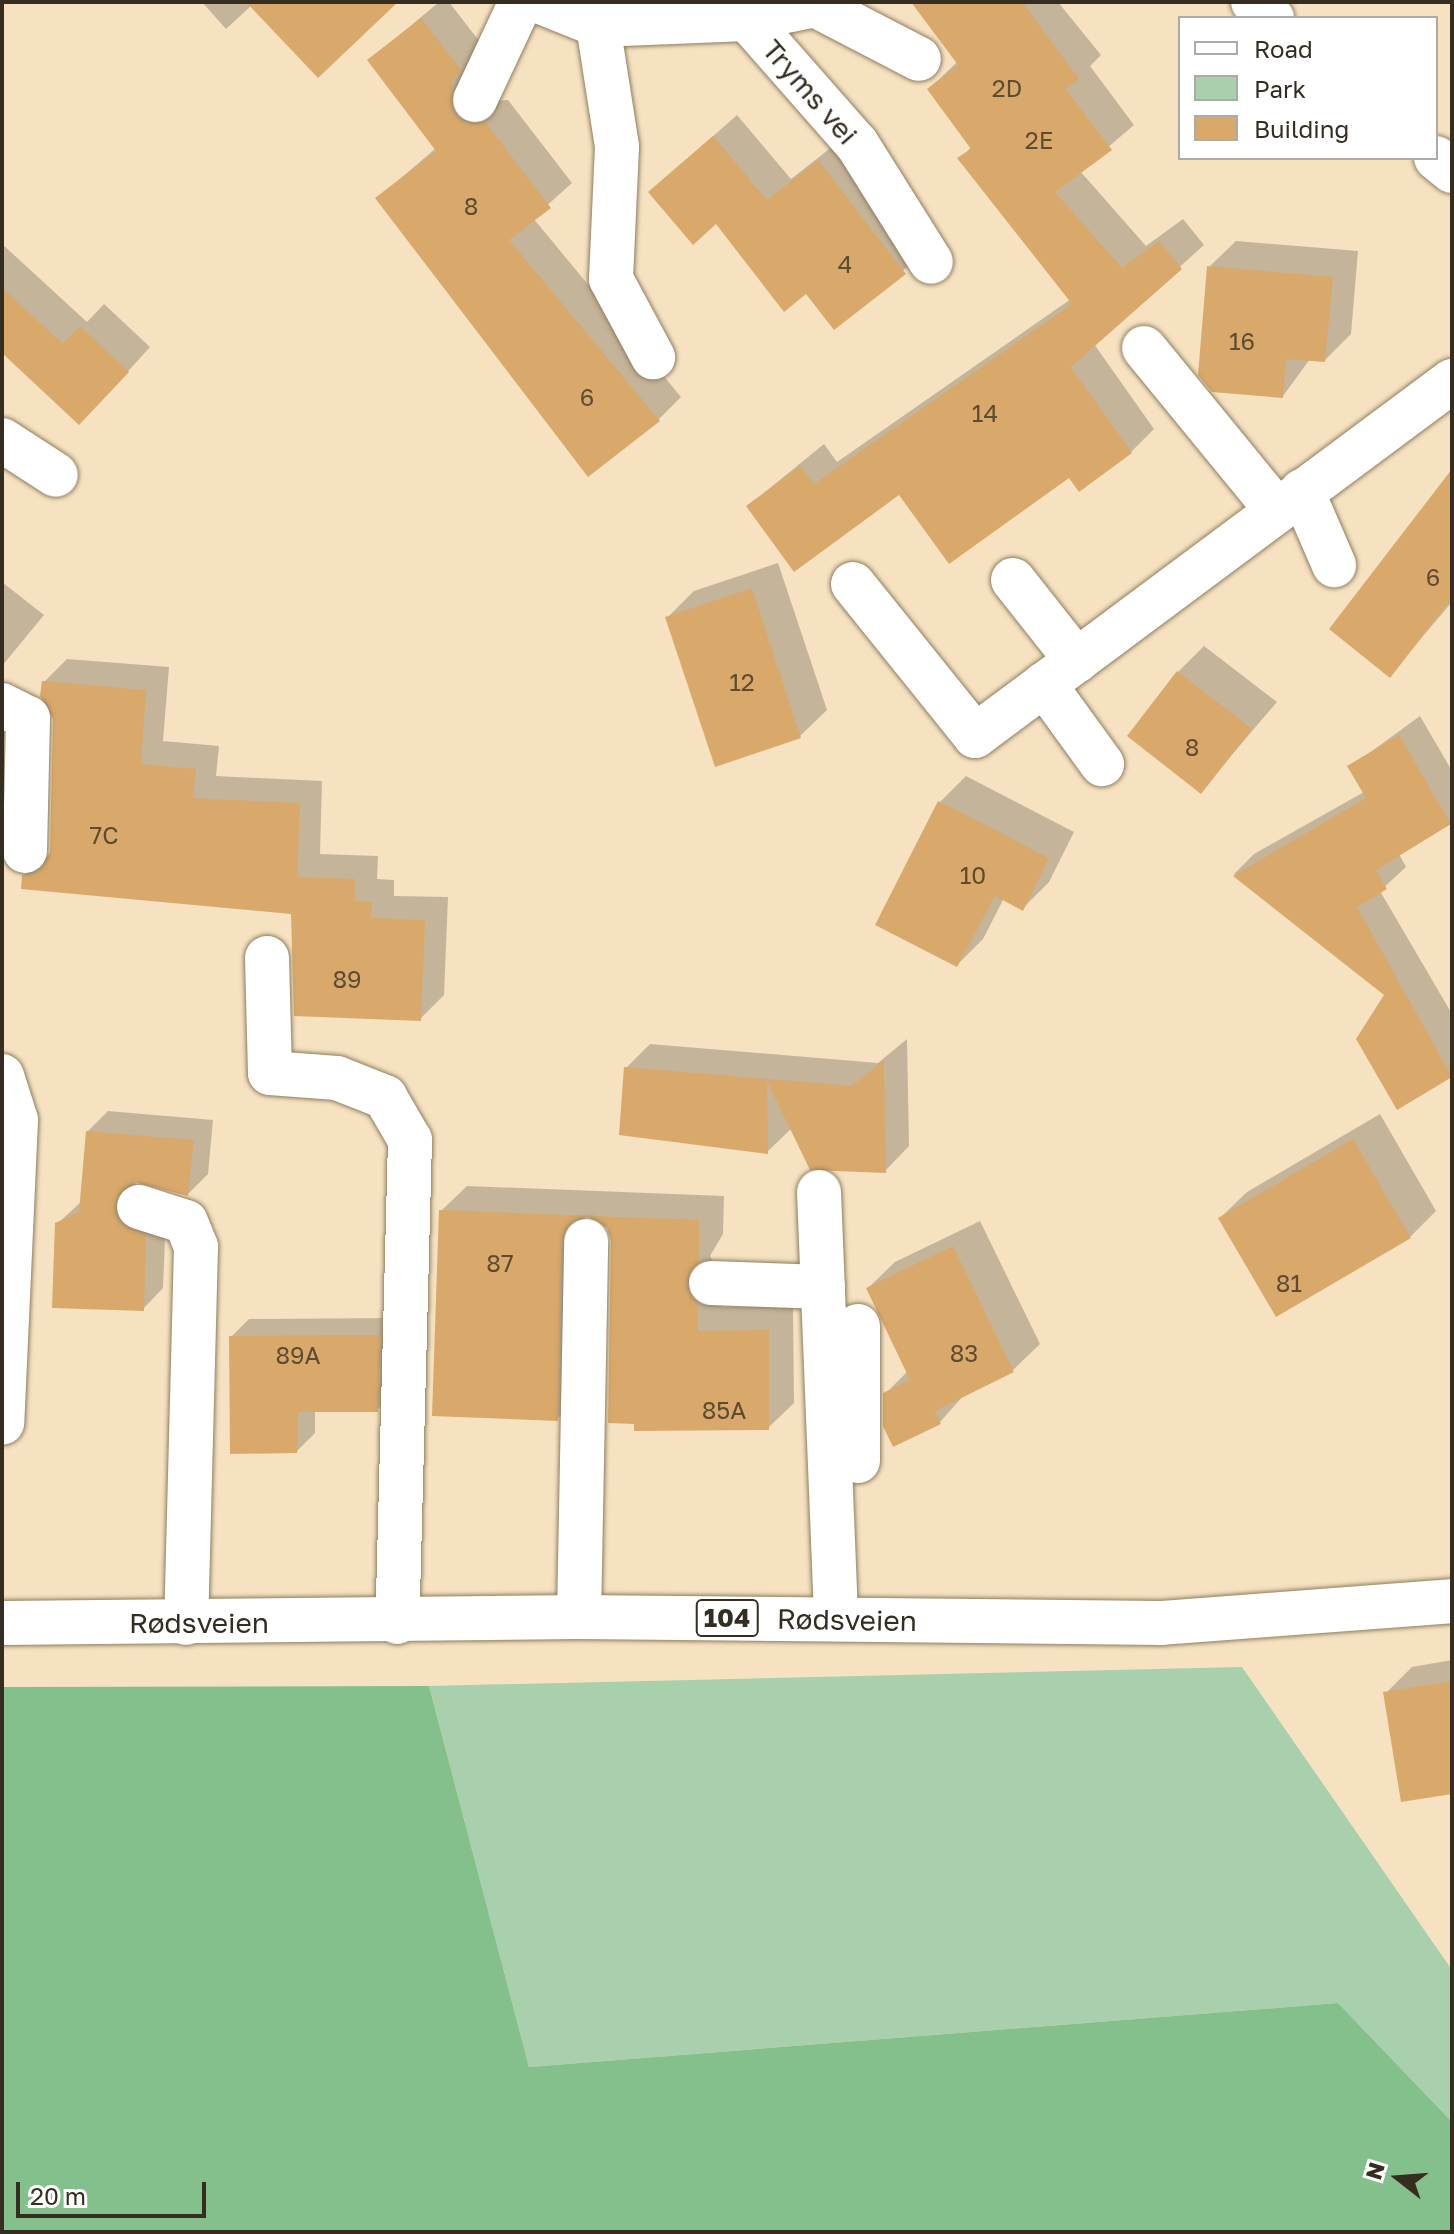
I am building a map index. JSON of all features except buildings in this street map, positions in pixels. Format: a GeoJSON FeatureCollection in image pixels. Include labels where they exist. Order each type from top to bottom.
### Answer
{"type":"FeatureCollection","features":[{"type":"Feature","properties":{"kind":"main road"},"geometry":{"type":"LineString","coordinates":[[475,100],[521,2]]}},
{"type":"Feature","properties":{"kind":"main road","name":"Tryms vei"},"geometry":{"type":"LineString","coordinates":[[541,2],[598,25],[747,19],[857,144],[931,262]]}},
{"type":"Feature","properties":{"kind":"main road"},"geometry":{"type":"LineString","coordinates":[[1253,2],[1270,16]]}},
{"type":"Feature","properties":{"kind":"main road"},"geometry":{"type":"LineString","coordinates":[[747,19],[815,5],[919,59]]}},
{"type":"Feature","properties":{"kind":"main road"},"geometry":{"type":"LineString","coordinates":[[598,25],[617,147],[611,279],[653,357]]}},
{"type":"Feature","properties":{"kind":"main road"},"geometry":{"type":"LineString","coordinates":[[1144,348],[1289,500],[1334,565]]}},
{"type":"Feature","properties":{"kind":"main road"},"geometry":{"type":"LineString","coordinates":[[853,584],[975,736],[1452,381]]}},
{"type":"Feature","properties":{"kind":"main road"},"geometry":{"type":"LineString","coordinates":[[2,440],[56,475]]}},
{"type":"Feature","properties":{"kind":"main road"},"geometry":{"type":"LineString","coordinates":[[1013,580],[1102,764]]}},
{"type":"Feature","properties":{"kind":"main road"},"geometry":{"type":"LineString","coordinates":[[2,705],[28,718],[25,851]]}},
{"type":"Feature","properties":{"kind":"main road"},"geometry":{"type":"LineString","coordinates":[[267,958],[270,1073],[337,1078],[385,1097],[410,1140],[397,1622]]}},
{"type":"Feature","properties":{"kind":"main road"},"geometry":{"type":"LineString","coordinates":[[2,1076],[9,1114],[2,1423]]}},
{"type":"Feature","properties":{"kind":"main road"},"geometry":{"type":"LineString","coordinates":[[819,1192],[847,1620]]}},
{"type":"Feature","properties":{"kind":"main road"},"geometry":{"type":"LineString","coordinates":[[139,1207],[186,1222],[196,1247],[186,1623]]}},
{"type":"Feature","properties":{"kind":"main road"},"geometry":{"type":"LineString","coordinates":[[579,1617],[586,1241]]}},
{"type":"Feature","properties":{"kind":"main road"},"geometry":{"type":"LineString","coordinates":[[711,1283],[823,1287]]}},
{"type":"Feature","properties":{"kind":"main road"},"geometry":{"type":"LineString","coordinates":[[847,1620],[858,1326]]}},
{"type":"Feature","properties":{"kind":"main road","name":"Rødsveien"},"geometry":{"type":"LineString","coordinates":[[2,1623],[397,1622],[579,1617],[1161,1623],[1452,1601]]}},
{"type":"Feature","properties":{"kind":"green space"},"geometry":{"type":"Polygon","coordinates":[[[1242,1667],[1452,1970],[1452,2122],[1338,2003],[529,2067],[429,1686],[1242,1667]]]}},
{"type":"Feature","properties":{"kind":"green space"},"geometry":{"type":"Polygon","coordinates":[[[429,1686],[529,2067],[1338,2003],[1452,2122],[1452,2232],[2,2232],[2,1687],[429,1686]]]}}]}
